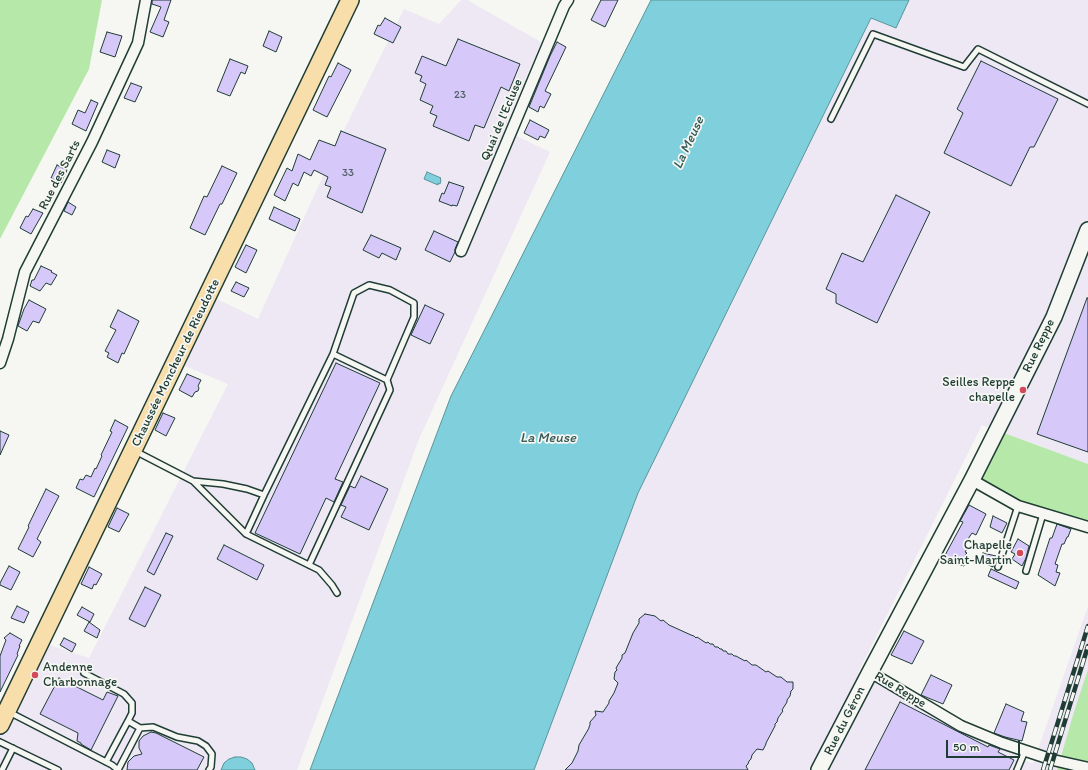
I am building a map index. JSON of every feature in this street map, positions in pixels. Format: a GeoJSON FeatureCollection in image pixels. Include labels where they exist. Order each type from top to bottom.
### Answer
{"type":"FeatureCollection","features":[{"type":"Feature","properties":{"kind":"main road","name":"Chaussée Moncheur de Rieudotte"},"geometry":{"type":"LineString","coordinates":[[3,718],[350,0]]}},
{"type":"Feature","properties":{"kind":"main road","name":"Rue Reppe"},"geometry":{"type":"LineString","coordinates":[[870,672],[972,480],[1054,316],[1088,230]]}},
{"type":"Feature","properties":{"kind":"main road","name":"Rue du Géron"},"geometry":{"type":"LineString","coordinates":[[819,770],[870,672]]}},
{"type":"Feature","properties":{"kind":"street","name":"Rue des Sarts"},"geometry":{"type":"LineString","coordinates":[[0,363],[8,339],[25,272],[92,142],[138,43],[146,0]]}},
{"type":"Feature","properties":{"kind":"street","name":"Quai de l'Ecluse"},"geometry":{"type":"LineString","coordinates":[[461,251],[564,6],[568,0]]}},
{"type":"Feature","properties":{"kind":"street"},"geometry":{"type":"LineString","coordinates":[[972,480],[1018,506],[1088,527]]}},
{"type":"Feature","properties":{"kind":"street","name":"Rue Reppe"},"geometry":{"type":"LineString","coordinates":[[870,672],[961,726],[1025,751],[1053,760],[1088,768]]}},
{"type":"Feature","properties":{"kind":"lane"},"geometry":{"type":"LineString","coordinates":[[831,119],[873,34],[964,66],[978,48],[1088,104]]}},
{"type":"Feature","properties":{"kind":"lane"},"geometry":{"type":"LineString","coordinates":[[246,534],[333,354],[354,293],[369,285],[390,290],[414,303],[414,317],[387,380],[390,390],[309,565]]}},
{"type":"Feature","properties":{"kind":"lane"},"geometry":{"type":"LineString","coordinates":[[333,354],[387,380]]}},
{"type":"Feature","properties":{"kind":"lane"},"geometry":{"type":"LineString","coordinates":[[133,450],[193,481],[246,534],[319,570],[337,593]]}},
{"type":"Feature","properties":{"kind":"lane"},"geometry":{"type":"LineString","coordinates":[[193,481],[229,486],[264,495]]}},
{"type":"Feature","properties":{"kind":"lane"},"geometry":{"type":"LineString","coordinates":[[998,566],[1018,506]]}},
{"type":"Feature","properties":{"kind":"lane"},"geometry":{"type":"LineString","coordinates":[[1026,570],[1043,514]]}},
{"type":"Feature","properties":{"kind":"lane"},"geometry":{"type":"LineString","coordinates":[[84,673],[124,694],[132,703],[132,713],[106,762]]}},
{"type":"Feature","properties":{"kind":"lane"},"geometry":{"type":"LineString","coordinates":[[3,718],[106,762],[118,770],[140,728]]}},
{"type":"Feature","properties":{"kind":"lane"},"geometry":{"type":"LineString","coordinates":[[128,721],[140,728],[153,727],[177,737],[198,741],[206,746],[212,754],[211,767],[209,770]]}},
{"type":"Feature","properties":{"kind":"lane"},"geometry":{"type":"LineString","coordinates":[[0,742],[58,770]]}},
{"type":"Feature","properties":{"kind":"lane"},"geometry":{"type":"LineString","coordinates":[[2,770],[13,748]]}},
{"type":"Feature","properties":{"kind":"lane"},"geometry":{"type":"LineString","coordinates":[[1017,770],[1025,751]]}},
{"type":"Feature","properties":{"kind":"shaded area"},"geometry":{"type":"Polygon","coordinates":[[[461,0],[467,0],[541,42],[504,130],[550,152],[419,439],[297,770],[0,770],[0,725],[40,642],[89,658],[228,384],[185,366],[215,298],[258,319],[342,134],[404,9],[439,24],[461,0]]]}},
{"type":"Feature","properties":{"kind":"shaded area"},"geometry":{"type":"Polygon","coordinates":[[[909,0],[1088,0],[1088,464],[982,425],[858,673],[960,729],[1033,764],[1088,606],[1088,669],[1057,770],[534,770],[638,493],[871,18],[896,28],[909,0]]]}},
{"type":"Feature","properties":{"kind":"green space"},"geometry":{"type":"Polygon","coordinates":[[[0,0],[102,0],[89,69],[0,239],[0,0]]]}},
{"type":"Feature","properties":{"kind":"green space"},"geometry":{"type":"Polygon","coordinates":[[[1004,433],[1088,464],[1088,527],[1043,514],[977,483],[1004,433]]]}},
{"type":"Feature","properties":{"kind":"green space"},"geometry":{"type":"Polygon","coordinates":[[[1088,669],[1088,770],[1057,770],[1074,712],[1088,669]]]}},
{"type":"Feature","properties":{"kind":"water","name":"La Meuse"},"geometry":{"type":"Polygon","coordinates":[[[651,0],[909,0],[896,28],[871,18],[638,493],[534,770],[310,770],[451,396],[651,0]]]}},
{"type":"Feature","properties":{"kind":"water"},"geometry":{"type":"Polygon","coordinates":[[[427,172],[441,178],[440,184],[438,183],[438,185],[424,179],[427,172]]]}},
{"type":"Feature","properties":{"kind":"water"},"geometry":{"type":"Polygon","coordinates":[[[235,757],[247,759],[252,763],[255,770],[221,770],[224,763],[235,757]]]}},
{"type":"Feature","properties":{"kind":"building"},"geometry":{"type":"Polygon","coordinates":[[[152,0],[171,0],[164,20],[169,22],[163,37],[150,32],[161,7],[152,4],[152,0]]]}},
{"type":"Feature","properties":{"kind":"building"},"geometry":{"type":"Polygon","coordinates":[[[601,0],[618,0],[605,27],[591,20],[601,0]]]}},
{"type":"Feature","properties":{"kind":"building"},"geometry":{"type":"Polygon","coordinates":[[[385,18],[401,27],[393,43],[374,34],[378,25],[380,26],[385,18]]]}},
{"type":"Feature","properties":{"kind":"building"},"geometry":{"type":"Polygon","coordinates":[[[269,31],[282,37],[276,52],[263,46],[269,31]]]}},
{"type":"Feature","properties":{"kind":"building"},"geometry":{"type":"Polygon","coordinates":[[[107,32],[122,36],[115,57],[100,52],[107,32]]]}},
{"type":"Feature","properties":{"kind":"building"},"geometry":{"type":"Polygon","coordinates":[[[458,39],[520,64],[509,91],[501,87],[484,128],[475,125],[469,141],[433,126],[437,116],[430,113],[433,106],[420,100],[426,84],[420,81],[422,76],[415,73],[422,56],[446,66],[458,39]]]}},
{"type":"Feature","properties":{"kind":"building"},"geometry":{"type":"Polygon","coordinates":[[[557,42],[566,47],[545,91],[551,94],[544,108],[540,106],[538,112],[529,107],[557,42]]]}},
{"type":"Feature","properties":{"kind":"building"},"geometry":{"type":"Polygon","coordinates":[[[230,59],[248,66],[245,74],[241,72],[230,96],[217,91],[230,59]]]}},
{"type":"Feature","properties":{"kind":"building"},"geometry":{"type":"Polygon","coordinates":[[[981,61],[1058,99],[1034,147],[1030,147],[1011,186],[944,153],[963,113],[957,109],[981,61]]]}},
{"type":"Feature","properties":{"kind":"building"},"geometry":{"type":"Polygon","coordinates":[[[338,63],[351,70],[327,117],[313,110],[329,76],[331,77],[338,63]]]}},
{"type":"Feature","properties":{"kind":"building"},"geometry":{"type":"Polygon","coordinates":[[[131,83],[142,87],[135,102],[124,98],[131,83]]]}},
{"type":"Feature","properties":{"kind":"building"},"geometry":{"type":"Polygon","coordinates":[[[91,100],[98,103],[86,131],[72,124],[78,110],[85,113],[91,100]]]}},
{"type":"Feature","properties":{"kind":"building"},"geometry":{"type":"Polygon","coordinates":[[[530,120],[549,130],[545,138],[540,136],[538,140],[524,133],[530,120]]]}},
{"type":"Feature","properties":{"kind":"building"},"geometry":{"type":"Polygon","coordinates":[[[341,131],[386,149],[362,213],[327,197],[331,187],[325,185],[328,177],[314,170],[311,176],[304,172],[298,186],[293,183],[285,201],[274,195],[287,168],[292,171],[298,154],[310,160],[319,140],[335,146],[341,131]]]}},
{"type":"Feature","properties":{"kind":"building"},"geometry":{"type":"Polygon","coordinates":[[[107,150],[120,155],[115,168],[102,162],[107,150]]]}},
{"type":"Feature","properties":{"kind":"building"},"geometry":{"type":"Polygon","coordinates":[[[57,165],[67,170],[61,183],[51,178],[57,165]]]}},
{"type":"Feature","properties":{"kind":"building"},"geometry":{"type":"Polygon","coordinates":[[[222,166],[237,173],[205,235],[190,228],[204,196],[207,197],[222,166]]]}},
{"type":"Feature","properties":{"kind":"building"},"geometry":{"type":"Polygon","coordinates":[[[449,182],[464,187],[457,206],[452,206],[439,201],[449,182]]]}},
{"type":"Feature","properties":{"kind":"building"},"geometry":{"type":"Polygon","coordinates":[[[896,195],[930,212],[877,323],[836,303],[836,294],[826,289],[842,253],[863,262],[896,195]]]}},
{"type":"Feature","properties":{"kind":"building"},"geometry":{"type":"Polygon","coordinates":[[[68,202],[76,207],[72,215],[64,211],[68,202]]]}},
{"type":"Feature","properties":{"kind":"building"},"geometry":{"type":"Polygon","coordinates":[[[274,207],[300,219],[295,231],[269,219],[274,207]]]}},
{"type":"Feature","properties":{"kind":"building"},"geometry":{"type":"Polygon","coordinates":[[[33,209],[43,213],[31,234],[20,228],[26,216],[28,217],[33,209]]]}},
{"type":"Feature","properties":{"kind":"building"},"geometry":{"type":"Polygon","coordinates":[[[434,231],[458,242],[450,262],[425,250],[434,231]]]}},
{"type":"Feature","properties":{"kind":"building"},"geometry":{"type":"Polygon","coordinates":[[[371,235],[401,248],[396,260],[382,253],[379,258],[363,250],[371,235]]]}},
{"type":"Feature","properties":{"kind":"building"},"geometry":{"type":"Polygon","coordinates":[[[246,245],[257,250],[246,273],[235,267],[246,245]]]}},
{"type":"Feature","properties":{"kind":"building"},"geometry":{"type":"Polygon","coordinates":[[[41,266],[57,275],[51,285],[46,283],[40,291],[30,286],[41,266]]]}},
{"type":"Feature","properties":{"kind":"building"},"geometry":{"type":"Polygon","coordinates":[[[236,282],[249,288],[244,297],[231,291],[236,282]]]}},
{"type":"Feature","properties":{"kind":"building"},"geometry":{"type":"Polygon","coordinates":[[[1088,298],[1088,452],[1037,434],[1088,298]]]}},
{"type":"Feature","properties":{"kind":"building"},"geometry":{"type":"Polygon","coordinates":[[[29,300],[46,309],[39,323],[33,321],[27,331],[18,326],[29,300]]]}},
{"type":"Feature","properties":{"kind":"building"},"geometry":{"type":"Polygon","coordinates":[[[425,305],[444,314],[430,344],[411,335],[425,305]]]}},
{"type":"Feature","properties":{"kind":"building"},"geometry":{"type":"Polygon","coordinates":[[[118,310],[139,321],[124,354],[122,353],[118,363],[107,357],[109,353],[105,351],[116,330],[110,327],[118,310]]]}},
{"type":"Feature","properties":{"kind":"building"},"geometry":{"type":"Polygon","coordinates":[[[336,363],[380,383],[335,479],[343,482],[334,502],[326,498],[300,554],[255,533],[336,363]]]}},
{"type":"Feature","properties":{"kind":"building"},"geometry":{"type":"Polygon","coordinates":[[[187,374],[201,380],[198,386],[198,391],[195,392],[192,397],[179,390],[187,374]]]}},
{"type":"Feature","properties":{"kind":"building"},"geometry":{"type":"Polygon","coordinates":[[[163,413],[175,418],[166,436],[155,430],[163,413]]]}},
{"type":"Feature","properties":{"kind":"building"},"geometry":{"type":"Polygon","coordinates":[[[115,420],[128,427],[94,497],[76,488],[80,479],[83,480],[86,475],[91,477],[95,468],[96,469],[112,432],[110,431],[115,420]]]}},
{"type":"Feature","properties":{"kind":"building"},"geometry":{"type":"Polygon","coordinates":[[[0,431],[9,435],[0,455],[0,431]]]}},
{"type":"Feature","properties":{"kind":"building"},"geometry":{"type":"Polygon","coordinates":[[[361,476],[388,489],[369,530],[341,517],[346,507],[341,505],[350,486],[355,488],[361,476]]]}},
{"type":"Feature","properties":{"kind":"building"},"geometry":{"type":"Polygon","coordinates":[[[46,489],[59,496],[37,539],[41,542],[33,557],[18,549],[46,489]]]}},
{"type":"Feature","properties":{"kind":"building"},"geometry":{"type":"Polygon","coordinates":[[[969,505],[986,514],[976,535],[972,533],[964,545],[968,548],[965,555],[968,556],[964,566],[943,559],[963,522],[960,521],[969,505]]]}},
{"type":"Feature","properties":{"kind":"building"},"geometry":{"type":"Polygon","coordinates":[[[117,508],[129,514],[119,532],[108,527],[117,508]]]}},
{"type":"Feature","properties":{"kind":"building"},"geometry":{"type":"Polygon","coordinates":[[[993,516],[1007,523],[1002,533],[990,527],[993,516]]]}},
{"type":"Feature","properties":{"kind":"building"},"geometry":{"type":"Polygon","coordinates":[[[1057,524],[1071,529],[1064,544],[1062,544],[1055,564],[1058,565],[1056,572],[1060,573],[1055,586],[1038,575],[1050,538],[1052,538],[1057,524]]]}},
{"type":"Feature","properties":{"kind":"building"},"geometry":{"type":"Polygon","coordinates":[[[166,533],[173,536],[154,575],[147,571],[166,533]]]}},
{"type":"Feature","properties":{"kind":"building","name":"Chapelle Saint-Martin"},"geometry":{"type":"Polygon","coordinates":[[[1018,539],[1029,546],[1022,566],[1012,559],[1015,554],[1011,552],[1018,539]]]}},
{"type":"Feature","properties":{"kind":"building"},"geometry":{"type":"Polygon","coordinates":[[[224,545],[264,565],[257,580],[217,559],[224,545]]]}},
{"type":"Feature","properties":{"kind":"building"},"geometry":{"type":"Polygon","coordinates":[[[983,553],[996,556],[993,567],[986,564],[986,561],[981,560],[983,553]]]}},
{"type":"Feature","properties":{"kind":"building"},"geometry":{"type":"Polygon","coordinates":[[[9,566],[20,572],[11,590],[0,585],[9,566]]]}},
{"type":"Feature","properties":{"kind":"building"},"geometry":{"type":"Polygon","coordinates":[[[89,567],[102,574],[92,589],[81,584],[89,567]]]}},
{"type":"Feature","properties":{"kind":"building"},"geometry":{"type":"Polygon","coordinates":[[[991,569],[1019,582],[1016,589],[988,576],[991,569]]]}},
{"type":"Feature","properties":{"kind":"building"},"geometry":{"type":"Polygon","coordinates":[[[145,587],[161,595],[145,627],[129,619],[145,587]]]}},
{"type":"Feature","properties":{"kind":"building"},"geometry":{"type":"Polygon","coordinates":[[[17,606],[29,612],[24,623],[11,618],[17,606]]]}},
{"type":"Feature","properties":{"kind":"building"},"geometry":{"type":"Polygon","coordinates":[[[82,607],[94,614],[90,622],[77,615],[82,607]]]}},
{"type":"Feature","properties":{"kind":"building"},"geometry":{"type":"Polygon","coordinates":[[[645,614],[655,616],[661,621],[663,620],[669,625],[696,638],[697,637],[706,643],[708,642],[713,644],[715,647],[726,651],[728,654],[732,654],[745,661],[746,660],[752,665],[756,665],[766,672],[768,671],[777,677],[781,677],[787,682],[793,682],[793,689],[782,710],[783,711],[778,718],[763,750],[757,749],[752,755],[746,766],[748,770],[565,770],[572,763],[578,751],[579,745],[589,728],[590,722],[596,715],[595,711],[603,712],[609,703],[618,683],[614,679],[615,672],[617,670],[616,668],[622,658],[622,655],[625,653],[633,633],[639,623],[639,619],[645,614]]]}},
{"type":"Feature","properties":{"kind":"building"},"geometry":{"type":"Polygon","coordinates":[[[89,622],[100,630],[97,638],[84,631],[89,622]]]}},
{"type":"Feature","properties":{"kind":"building"},"geometry":{"type":"Polygon","coordinates":[[[904,631],[924,641],[912,664],[891,655],[904,631]]]}},
{"type":"Feature","properties":{"kind":"building"},"geometry":{"type":"Polygon","coordinates":[[[10,633],[22,640],[19,646],[18,655],[0,692],[0,656],[6,640],[4,638],[10,633]]]}},
{"type":"Feature","properties":{"kind":"building"},"geometry":{"type":"Polygon","coordinates":[[[64,638],[76,644],[72,652],[60,645],[64,638]]]}},
{"type":"Feature","properties":{"kind":"building"},"geometry":{"type":"Polygon","coordinates":[[[931,675],[952,685],[943,704],[921,695],[931,675]]]}},
{"type":"Feature","properties":{"kind":"building"},"geometry":{"type":"Polygon","coordinates":[[[59,678],[103,700],[107,692],[118,696],[91,750],[77,741],[78,733],[40,714],[59,678]]]}},
{"type":"Feature","properties":{"kind":"building"},"geometry":{"type":"Polygon","coordinates":[[[900,702],[988,747],[989,745],[1000,749],[998,752],[1014,760],[1009,770],[865,770],[900,702]]]}},
{"type":"Feature","properties":{"kind":"building"},"geometry":{"type":"Polygon","coordinates":[[[1006,704],[1024,712],[1021,721],[1027,722],[1022,741],[994,733],[1006,704]]]}},
{"type":"Feature","properties":{"kind":"building"},"geometry":{"type":"Polygon","coordinates":[[[151,732],[156,733],[204,757],[197,770],[127,770],[128,762],[134,756],[142,754],[139,748],[139,741],[143,736],[151,732]]]}},
{"type":"Feature","properties":{"kind":"railway"},"geometry":{"type":"LineString","coordinates":[[1043,770],[1088,626]]}},
{"type":"Feature","properties":{"kind":"railway"},"geometry":{"type":"LineString","coordinates":[[1050,770],[1088,646]]}},
{"type":"Feature","properties":{"kind":"place","name":"Seilles Reppe chapelle"},"geometry":{"type":"Point","coordinates":[1023,390]}},
{"type":"Feature","properties":{"kind":"place","name":"Chapelle Saint-Martin"},"geometry":{"type":"Point","coordinates":[1020,553]}},
{"type":"Feature","properties":{"kind":"place","name":"Andenne Charbonnage"},"geometry":{"type":"Point","coordinates":[35,675]}}]}
